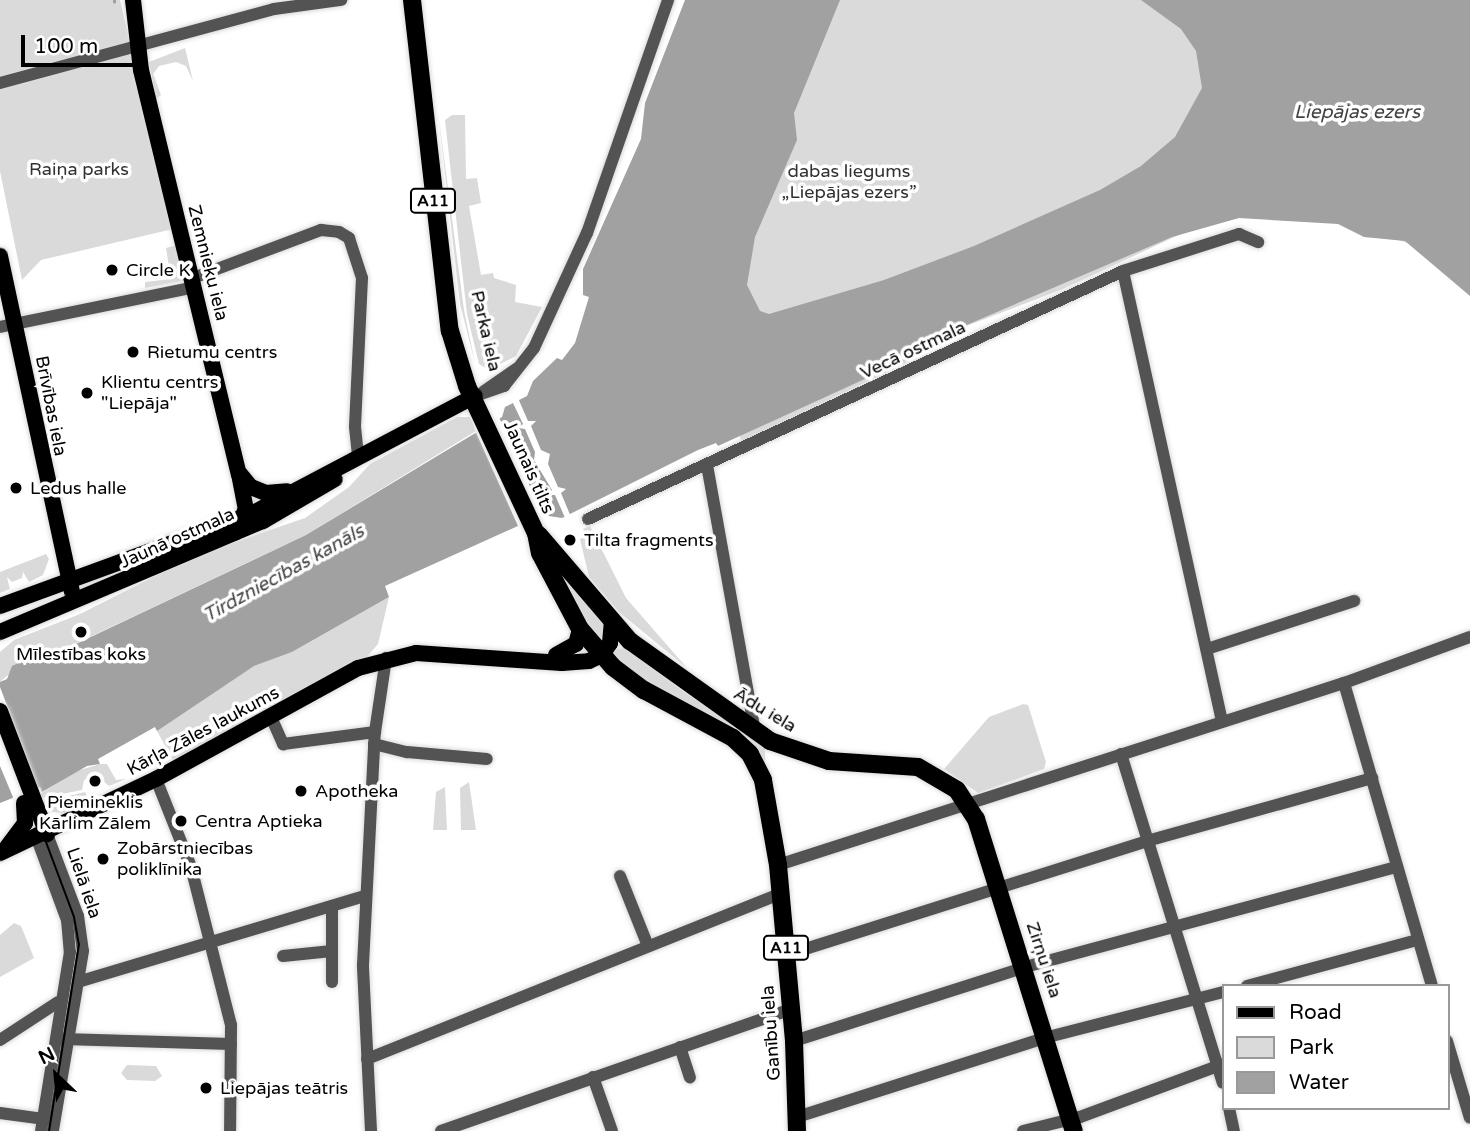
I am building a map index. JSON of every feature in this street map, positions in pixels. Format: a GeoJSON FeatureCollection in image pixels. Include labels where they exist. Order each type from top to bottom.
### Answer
{"type":"FeatureCollection","features":[{"type":"Feature","properties":{"kind":"highway","name":"Parka iela"},"geometry":{"type":"LineString","coordinates":[[412,0],[445,305],[462,370],[479,394]]}},
{"type":"Feature","properties":{"kind":"highway","name":"Parka iela"},"geometry":{"type":"LineString","coordinates":[[424,0],[456,304],[479,394]]}},
{"type":"Feature","properties":{"kind":"highway","name":"Jaunais tilts"},"geometry":{"type":"LineString","coordinates":[[479,394],[484,418],[536,533]]}},
{"type":"Feature","properties":{"kind":"highway","name":"A11"},"geometry":{"type":"LineString","coordinates":[[536,533],[612,622]]}},
{"type":"Feature","properties":{"kind":"highway","name":"A11"},"geometry":{"type":"LineString","coordinates":[[536,533],[540,552],[580,629],[602,649]]}},
{"type":"Feature","properties":{"kind":"highway","name":"Ādu iela"},"geometry":{"type":"LineString","coordinates":[[612,622],[630,641],[720,709],[755,731],[806,756],[918,767],[940,776],[969,804]]}},
{"type":"Feature","properties":{"kind":"highway","name":"Ganību iela"},"geometry":{"type":"LineString","coordinates":[[602,649],[644,690],[733,737],[758,767],[778,865],[794,1041],[797,1124]]}},
{"type":"Feature","properties":{"kind":"highway","name":"Zirņu iela"},"geometry":{"type":"LineString","coordinates":[[969,804],[1048,1037],[1073,1125]]}},
{"type":"Feature","properties":{"kind":"main road","name":"Zemnieku iela"},"geometry":{"type":"LineString","coordinates":[[133,0],[136,48],[239,474],[246,509],[238,525]]}},
{"type":"Feature","properties":{"kind":"main road","name":"Brīvības iela"},"geometry":{"type":"LineString","coordinates":[[0,256],[7,326],[68,582],[77,602]]}},
{"type":"Feature","properties":{"kind":"main road","name":"Jaunā ostmala"},"geometry":{"type":"LineString","coordinates":[[3,632],[77,602],[238,525],[309,482],[479,394]]}},
{"type":"Feature","properties":{"kind":"main road","name":"Jaunā ostmala"},"geometry":{"type":"LineString","coordinates":[[0,606],[238,525],[308,497],[358,458]]}},
{"type":"Feature","properties":{"kind":"main road"},"geometry":{"type":"LineString","coordinates":[[239,474],[251,487],[271,494],[309,482]]}},
{"type":"Feature","properties":{"kind":"main road"},"geometry":{"type":"LineString","coordinates":[[386,657],[416,653],[572,663],[602,649],[612,622]]}},
{"type":"Feature","properties":{"kind":"main road"},"geometry":{"type":"LineString","coordinates":[[556,655],[576,645],[580,629]]}},
{"type":"Feature","properties":{"kind":"main road"},"geometry":{"type":"LineString","coordinates":[[525,658],[602,649],[630,641]]}},
{"type":"Feature","properties":{"kind":"main road","name":"Kārļa Zāles laukums"},"geometry":{"type":"LineString","coordinates":[[42,837],[156,779],[358,668],[386,657]]}},
{"type":"Feature","properties":{"kind":"main road","name":"Lielā iela"},"geometry":{"type":"LineString","coordinates":[[0,711],[3,738],[42,837]]}},
{"type":"Feature","properties":{"kind":"main road"},"geometry":{"type":"LineString","coordinates":[[0,853],[20,833],[29,802]]}},
{"type":"Feature","properties":{"kind":"main road"},"geometry":{"type":"LineString","coordinates":[[0,853],[42,837]]}},
{"type":"Feature","properties":{"kind":"main road"},"geometry":{"type":"LineString","coordinates":[[0,864],[23,853],[42,837]]}},
{"type":"Feature","properties":{"kind":"street"},"geometry":{"type":"LineString","coordinates":[[0,83],[136,48],[274,5],[341,0]]}},
{"type":"Feature","properties":{"kind":"street"},"geometry":{"type":"LineString","coordinates":[[479,394],[504,386],[525,363],[587,233],[668,0]]}},
{"type":"Feature","properties":{"kind":"street"},"geometry":{"type":"LineString","coordinates":[[7,326],[194,283],[321,230],[339,232],[349,238],[362,278],[355,427],[358,458]]}},
{"type":"Feature","properties":{"kind":"street","name":"Vecā ostmala"},"geometry":{"type":"LineString","coordinates":[[588,519],[1123,271],[1239,234],[1258,242]]}},
{"type":"Feature","properties":{"kind":"street"},"geometry":{"type":"LineString","coordinates":[[1123,271],[1222,721]]}},
{"type":"Feature","properties":{"kind":"street"},"geometry":{"type":"LineString","coordinates":[[707,465],[745,690],[755,731]]}},
{"type":"Feature","properties":{"kind":"street"},"geometry":{"type":"LineString","coordinates":[[1207,649],[1354,600]]}},
{"type":"Feature","properties":{"kind":"street"},"geometry":{"type":"LineString","coordinates":[[778,865],[1344,682],[1470,637]]}},
{"type":"Feature","properties":{"kind":"street"},"geometry":{"type":"LineString","coordinates":[[370,1131],[365,896],[375,738],[386,657]]}},
{"type":"Feature","properties":{"kind":"street"},"geometry":{"type":"LineString","coordinates":[[1344,682],[1431,984]]}},
{"type":"Feature","properties":{"kind":"street"},"geometry":{"type":"LineString","coordinates":[[720,709],[734,706],[745,690]]}},
{"type":"Feature","properties":{"kind":"street"},"geometry":{"type":"LineString","coordinates":[[271,717],[284,744],[375,738],[407,752],[487,759]]}},
{"type":"Feature","properties":{"kind":"street"},"geometry":{"type":"LineString","coordinates":[[1023,1131],[1073,1125],[1221,1065],[1121,754]]}},
{"type":"Feature","properties":{"kind":"street"},"geometry":{"type":"LineString","coordinates":[[786,955],[1147,841],[1372,778]]}},
{"type":"Feature","properties":{"kind":"street"},"geometry":{"type":"LineString","coordinates":[[156,779],[191,867],[231,1025],[230,1131]]}},
{"type":"Feature","properties":{"kind":"street","name":"Lielā iela"},"geometry":{"type":"LineString","coordinates":[[42,837],[67,920],[70,942],[63,1038],[48,1125]]}},
{"type":"Feature","properties":{"kind":"street"},"geometry":{"type":"LineString","coordinates":[[794,1041],[1024,967],[1177,929],[1396,867]]}},
{"type":"Feature","properties":{"kind":"street"},"geometry":{"type":"LineString","coordinates":[[620,876],[648,946]]}},
{"type":"Feature","properties":{"kind":"street"},"geometry":{"type":"LineString","coordinates":[[367,1059],[781,893]]}},
{"type":"Feature","properties":{"kind":"street"},"geometry":{"type":"LineString","coordinates":[[81,981],[209,946],[365,896]]}},
{"type":"Feature","properties":{"kind":"street"},"geometry":{"type":"LineString","coordinates":[[332,906],[332,982]]}},
{"type":"Feature","properties":{"kind":"street"},"geometry":{"type":"LineString","coordinates":[[1254,984],[1418,940]]}},
{"type":"Feature","properties":{"kind":"street"},"geometry":{"type":"LineString","coordinates":[[284,956],[332,951]]}},
{"type":"Feature","properties":{"kind":"street"},"geometry":{"type":"LineString","coordinates":[[797,1124],[1048,1037],[1222,992]]}},
{"type":"Feature","properties":{"kind":"street"},"geometry":{"type":"LineString","coordinates":[[0,1040],[58,1002]]}},
{"type":"Feature","properties":{"kind":"street"},"geometry":{"type":"LineString","coordinates":[[441,1131],[791,1009]]}},
{"type":"Feature","properties":{"kind":"street"},"geometry":{"type":"LineString","coordinates":[[63,1038],[231,1044]]}},
{"type":"Feature","properties":{"kind":"street"},"geometry":{"type":"LineString","coordinates":[[680,1047],[690,1077]]}},
{"type":"Feature","properties":{"kind":"street"},"geometry":{"type":"LineString","coordinates":[[1449,1048],[1470,1118]]}},
{"type":"Feature","properties":{"kind":"street"},"geometry":{"type":"LineString","coordinates":[[593,1077],[612,1131]]}},
{"type":"Feature","properties":{"kind":"street"},"geometry":{"type":"LineString","coordinates":[[1229,1110],[1234,1131]]}},
{"type":"Feature","properties":{"kind":"street"},"geometry":{"type":"LineString","coordinates":[[0,1113],[48,1125]]}},
{"type":"Feature","properties":{"kind":"green space","name":"Raiņa parks"},"geometry":{"type":"Polygon","coordinates":[[[0,0],[120,0],[173,229],[41,260],[22,280],[0,171],[0,0]]]}},
{"type":"Feature","properties":{"kind":"green space","name":"dabas liegums „Liepājas ezers”"},"geometry":{"type":"Polygon","coordinates":[[[719,0],[1470,0],[1408,243],[1258,198],[1063,289],[956,330],[904,364],[742,441],[638,241],[719,0]]]}},
{"type":"Feature","properties":{"kind":"green space"},"geometry":{"type":"Polygon","coordinates":[[[185,48],[193,81],[186,66],[176,62],[159,66],[153,74],[161,95],[156,99],[149,62],[185,48]]]}},
{"type":"Feature","properties":{"kind":"green space"},"geometry":{"type":"Polygon","coordinates":[[[438,112],[464,310],[475,363],[460,304],[438,112]]]}},
{"type":"Feature","properties":{"kind":"green space"},"geometry":{"type":"Polygon","coordinates":[[[452,115],[465,115],[466,179],[477,178],[481,203],[469,206],[481,275],[493,273],[494,278],[516,285],[515,302],[542,307],[516,356],[489,370],[479,364],[467,314],[445,120],[452,115]]]}},
{"type":"Feature","properties":{"kind":"green space"},"geometry":{"type":"Polygon","coordinates":[[[177,245],[182,281],[145,288],[145,282],[171,279],[166,248],[177,245]]]}},
{"type":"Feature","properties":{"kind":"green space"},"geometry":{"type":"Polygon","coordinates":[[[457,417],[470,417],[476,431],[306,535],[37,662],[23,662],[0,682],[0,652],[14,640],[80,614],[195,556],[305,518],[349,487],[370,464],[457,417]]]}},
{"type":"Feature","properties":{"kind":"green space"},"geometry":{"type":"Polygon","coordinates":[[[590,526],[626,598],[687,668],[619,612],[589,577],[580,539],[586,536],[583,529],[590,526]]]}},
{"type":"Feature","properties":{"kind":"green space"},"geometry":{"type":"Polygon","coordinates":[[[46,554],[49,559],[43,575],[29,582],[23,572],[22,578],[12,582],[7,577],[10,589],[0,593],[0,572],[46,554]]]}},
{"type":"Feature","properties":{"kind":"green space"},"geometry":{"type":"Polygon","coordinates":[[[548,554],[607,625],[602,638],[594,640],[548,554]]]}},
{"type":"Feature","properties":{"kind":"green space"},"geometry":{"type":"Polygon","coordinates":[[[389,597],[378,644],[366,658],[174,762],[157,731],[179,712],[254,666],[292,652],[389,597]]]}},
{"type":"Feature","properties":{"kind":"green space"},"geometry":{"type":"Polygon","coordinates":[[[626,648],[684,692],[765,744],[765,774],[758,756],[621,667],[613,655],[615,649],[626,648]]]}},
{"type":"Feature","properties":{"kind":"green space"},"geometry":{"type":"Polygon","coordinates":[[[1023,704],[1028,705],[1046,762],[1044,769],[978,793],[944,769],[989,717],[1023,704]]]}},
{"type":"Feature","properties":{"kind":"green space"},"geometry":{"type":"Polygon","coordinates":[[[107,764],[116,780],[126,779],[109,786],[96,775],[84,780],[82,790],[41,798],[40,794],[77,771],[107,764]]]}},
{"type":"Feature","properties":{"kind":"green space"},"geometry":{"type":"Polygon","coordinates":[[[469,782],[476,830],[461,830],[460,788],[469,782]]]}},
{"type":"Feature","properties":{"kind":"green space"},"geometry":{"type":"Polygon","coordinates":[[[445,787],[447,830],[433,830],[436,792],[445,787]]]}},
{"type":"Feature","properties":{"kind":"green space"},"geometry":{"type":"Polygon","coordinates":[[[85,792],[89,800],[65,813],[52,812],[43,802],[85,792]]]}},
{"type":"Feature","properties":{"kind":"green space"},"geometry":{"type":"Polygon","coordinates":[[[14,923],[21,926],[34,958],[0,977],[0,935],[14,923]]]}},
{"type":"Feature","properties":{"kind":"green space"},"geometry":{"type":"Polygon","coordinates":[[[127,1065],[156,1066],[162,1076],[155,1081],[127,1080],[121,1073],[127,1065]]]}},
{"type":"Feature","properties":{"kind":"water","name":"Liepājas ezers"},"geometry":{"type":"Polygon","coordinates":[[[685,0],[840,0],[794,113],[797,140],[755,237],[747,285],[760,311],[769,314],[884,280],[974,246],[1100,190],[1141,166],[1175,137],[1202,88],[1196,51],[1181,29],[1141,0],[1470,0],[1470,296],[1405,241],[1364,237],[1338,224],[1239,218],[1172,237],[969,324],[956,330],[959,336],[718,446],[716,443],[698,450],[562,518],[542,515],[385,586],[389,597],[292,652],[254,666],[157,731],[155,727],[98,759],[100,764],[87,766],[42,792],[40,787],[0,803],[0,682],[7,679],[12,666],[34,656],[38,662],[306,535],[502,417],[505,407],[527,396],[533,381],[557,358],[562,360],[575,343],[589,297],[583,295],[583,269],[641,139],[645,103],[685,0]]]}},
{"type":"Feature","properties":{"kind":"pier"},"geometry":{"type":"Polygon","coordinates":[[[518,398],[528,421],[536,421],[531,426],[541,450],[550,454],[548,464],[558,487],[566,489],[561,493],[571,517],[566,520],[555,495],[548,495],[552,490],[534,460],[535,452],[525,429],[518,428],[523,424],[512,401],[518,398]]]}},
{"type":"Feature","properties":{"kind":"pier"},"geometry":{"type":"Polygon","coordinates":[[[498,415],[544,518],[519,528],[474,428],[498,415]]]}},
{"type":"Feature","properties":{"kind":"pier"},"geometry":{"type":"Polygon","coordinates":[[[0,687],[41,795],[38,792],[15,802],[0,766],[0,687]]]}},
{"type":"Feature","properties":{"kind":"tram line"},"geometry":{"type":"LineString","coordinates":[[0,719],[74,917],[79,944],[49,1131]]}},
{"type":"Feature","properties":{"kind":"place","name":"Circle K"},"geometry":{"type":"Point","coordinates":[112,270]}},
{"type":"Feature","properties":{"kind":"place","name":"Rietumu centrs"},"geometry":{"type":"Point","coordinates":[133,352]}},
{"type":"Feature","properties":{"kind":"place","name":"Klientu centrs \"Liepāja\""},"geometry":{"type":"Point","coordinates":[87,393]}},
{"type":"Feature","properties":{"kind":"place","name":"Ledus halle"},"geometry":{"type":"Point","coordinates":[16,488]}},
{"type":"Feature","properties":{"kind":"place","name":"Tilta fragments"},"geometry":{"type":"Point","coordinates":[570,540]}},
{"type":"Feature","properties":{"kind":"place","name":"Mīlestības koks"},"geometry":{"type":"Point","coordinates":[81,632]}},
{"type":"Feature","properties":{"kind":"place","name":"Piemineklis Kārlim Zālem"},"geometry":{"type":"Point","coordinates":[95,781]}},
{"type":"Feature","properties":{"kind":"place","name":"Apotheka"},"geometry":{"type":"Point","coordinates":[301,791]}},
{"type":"Feature","properties":{"kind":"place","name":"Centra Aptieka"},"geometry":{"type":"Point","coordinates":[181,821]}},
{"type":"Feature","properties":{"kind":"place","name":"Zobārstniecības poliklīnika"},"geometry":{"type":"Point","coordinates":[103,859]}},
{"type":"Feature","properties":{"kind":"place","name":"Liepājas teātris"},"geometry":{"type":"Point","coordinates":[206,1088]}},
{"type":"Feature","properties":{"kind":"water label","name":"Tirdzniecības kanāls"},"geometry":{"type":"Point","coordinates":[284,574]}}]}
